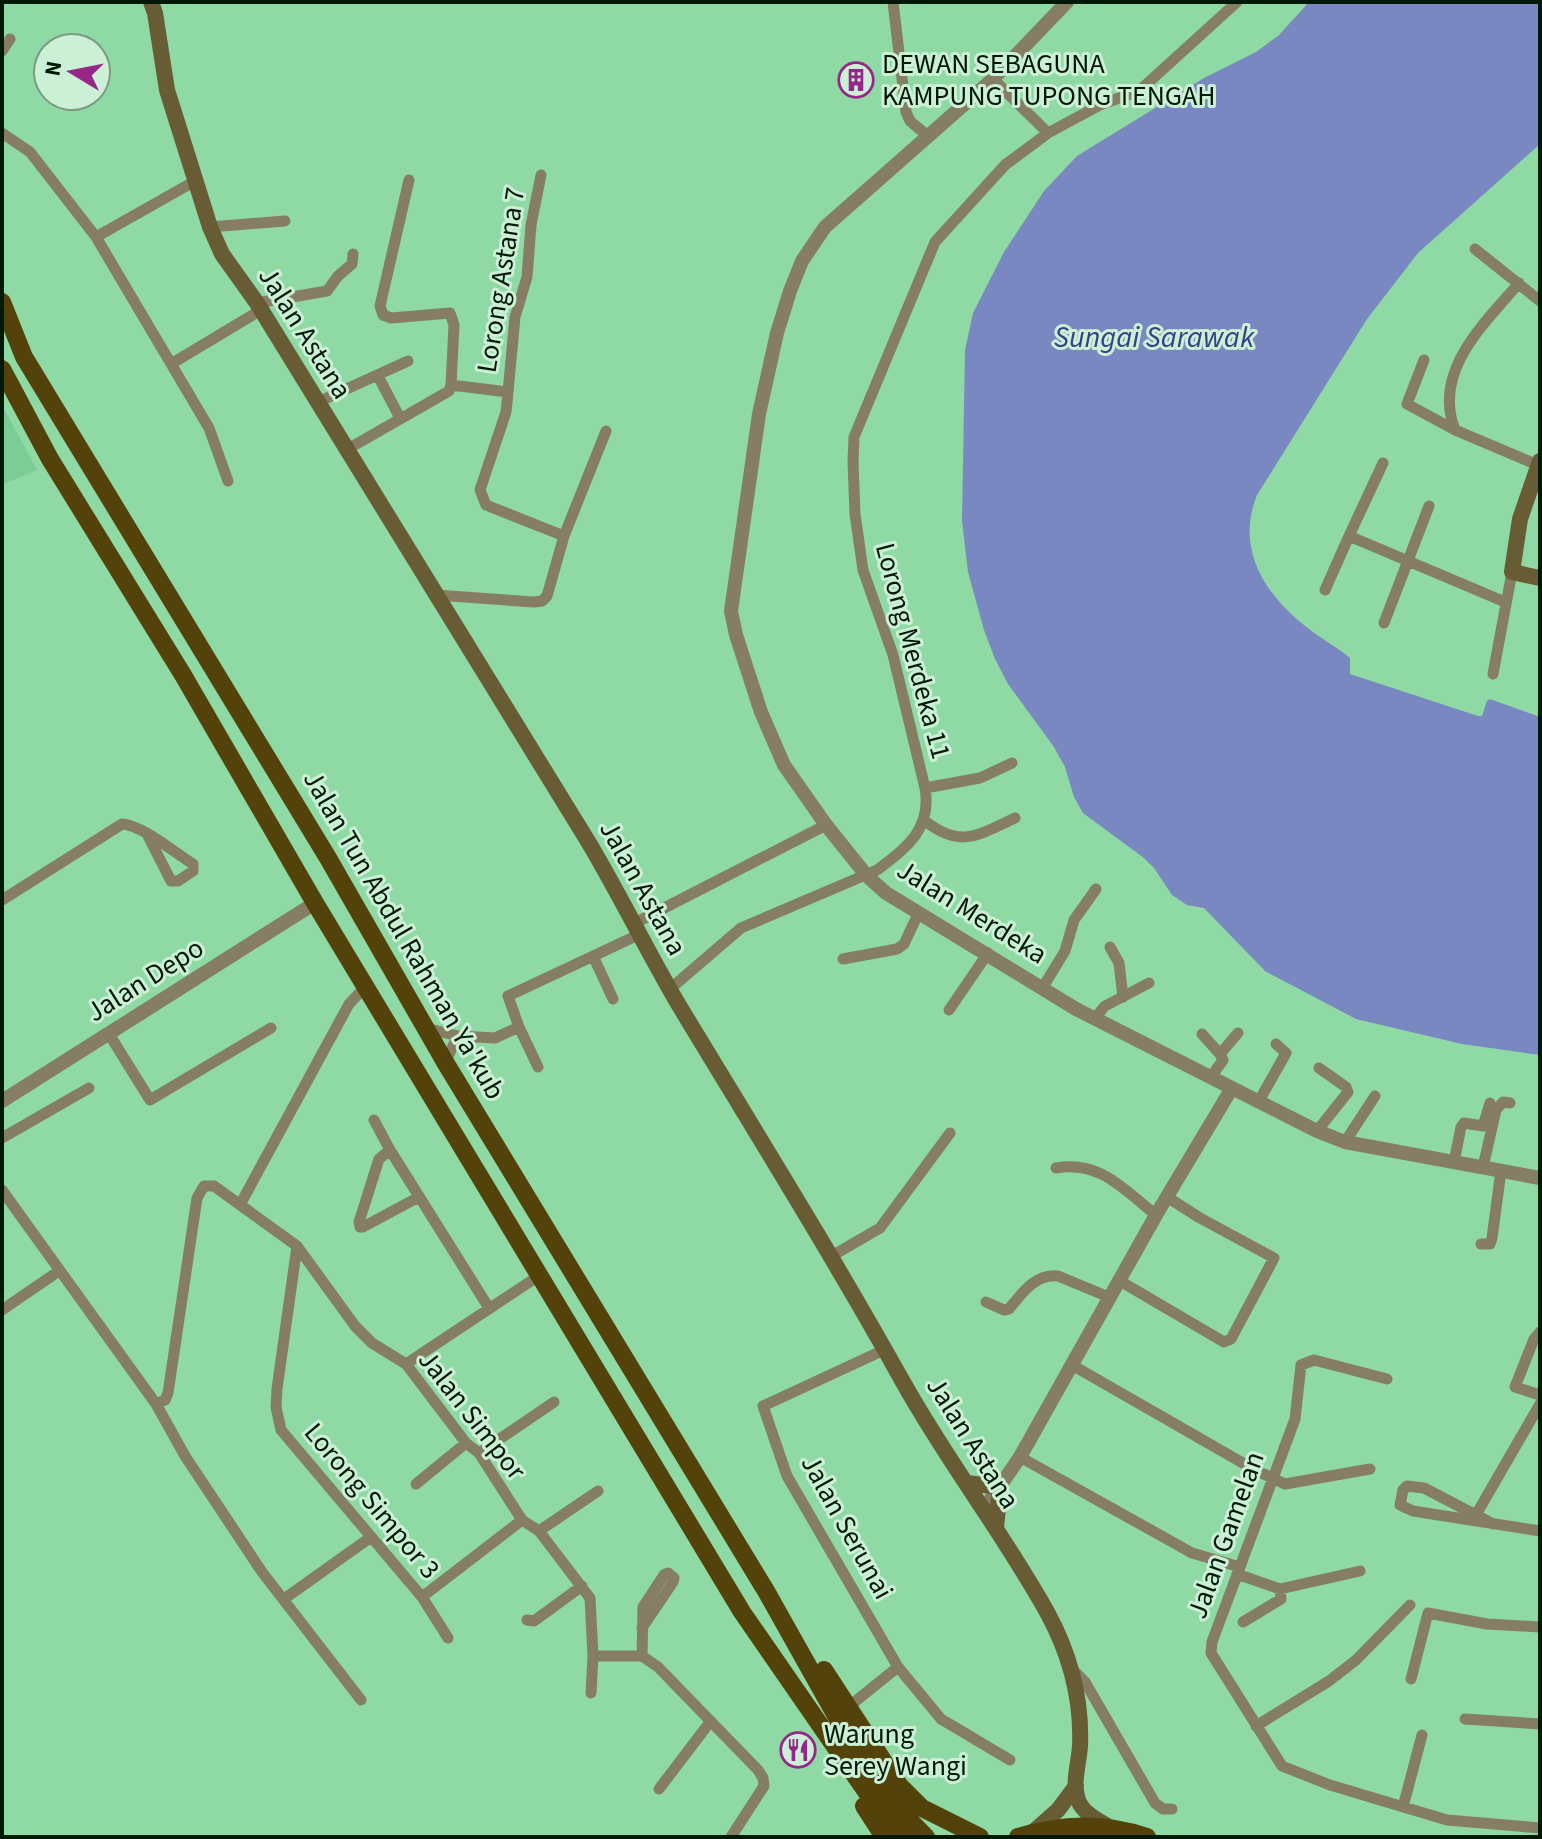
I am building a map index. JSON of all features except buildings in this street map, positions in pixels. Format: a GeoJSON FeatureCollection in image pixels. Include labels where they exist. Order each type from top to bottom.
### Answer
{"type":"FeatureCollection","features":[{"type":"Feature","properties":{"kind":"main road","name":"Jalan Astana"},"geometry":{"type":"LineString","coordinates":[[154,6],[167,90],[210,227],[222,254],[259,306],[598,857],[670,989],[928,1424],[1047,1613],[1072,1668],[1080,1726],[1076,1786]]}},
{"type":"Feature","properties":{"kind":"main road","name":"Jalan Tun Abdul Rahman Ya'kub"},"geometry":{"type":"LineString","coordinates":[[2,302],[24,357],[328,858],[445,1062],[766,1591]]}},
{"type":"Feature","properties":{"kind":"main road"},"geometry":{"type":"LineString","coordinates":[[24,357],[30,374],[66,438],[67,447],[63,453],[50,459]]}},
{"type":"Feature","properties":{"kind":"main road","name":"Jalan Tun Abdul Rahman Ya'kub"},"geometry":{"type":"LineString","coordinates":[[2,369],[50,459],[183,675],[315,903],[742,1612]]}},
{"type":"Feature","properties":{"kind":"main road"},"geometry":{"type":"LineString","coordinates":[[1539,464],[1520,519],[1512,572],[1540,578]]}},
{"type":"Feature","properties":{"kind":"main road"},"geometry":{"type":"LineString","coordinates":[[967,1483],[1000,1487],[996,1530]]}},
{"type":"Feature","properties":{"kind":"main road"},"geometry":{"type":"LineString","coordinates":[[766,1591],[785,1606],[847,1708],[899,1785],[922,1808],[980,1837]]}},
{"type":"Feature","properties":{"kind":"main road"},"geometry":{"type":"LineString","coordinates":[[766,1591],[853,1746],[885,1795],[926,1837]]}},
{"type":"Feature","properties":{"kind":"main road"},"geometry":{"type":"LineString","coordinates":[[742,1612],[751,1640],[884,1837]]}},
{"type":"Feature","properties":{"kind":"main road"},"geometry":{"type":"LineString","coordinates":[[742,1612],[874,1803],[906,1837]]}},
{"type":"Feature","properties":{"kind":"main road"},"geometry":{"type":"LineString","coordinates":[[1076,1786],[1082,1807],[1109,1827]]}},
{"type":"Feature","properties":{"kind":"main road"},"geometry":{"type":"LineString","coordinates":[[1025,1835],[1058,1810],[1076,1786]]}},
{"type":"Feature","properties":{"kind":"main road"},"geometry":{"type":"LineString","coordinates":[[1025,1835],[1071,1826],[1109,1827],[1147,1837]]}},
{"type":"Feature","properties":{"kind":"street"},"geometry":{"type":"LineString","coordinates":[[893,2],[906,112],[910,121],[929,137]]}},
{"type":"Feature","properties":{"kind":"street","name":"Jalan Merdeka"},"geometry":{"type":"LineString","coordinates":[[1067,2],[993,79],[825,227],[802,261],[777,333],[759,414],[731,611],[761,712],[784,765],[826,825],[867,876],[918,914],[1094,1019],[1317,1131],[1345,1142],[1540,1178]]}},
{"type":"Feature","properties":{"kind":"street","name":"Lorong Merdeka 11"},"geometry":{"type":"LineString","coordinates":[[925,821],[928,805],[925,788],[893,655],[863,570],[855,514],[854,437],[935,242],[1005,165],[1048,133],[1102,104],[1139,91],[1237,2]]}},
{"type":"Feature","properties":{"kind":"street"},"geometry":{"type":"LineString","coordinates":[[2,51],[10,39]]}},
{"type":"Feature","properties":{"kind":"street"},"geometry":{"type":"LineString","coordinates":[[993,79],[1048,133]]}},
{"type":"Feature","properties":{"kind":"street"},"geometry":{"type":"LineString","coordinates":[[2,133],[30,152],[96,237],[209,428],[228,481]]}},
{"type":"Feature","properties":{"kind":"street","name":"Lorong Astana 7"},"geometry":{"type":"LineString","coordinates":[[541,175],[531,225],[527,277],[515,317],[506,412],[480,490],[486,505],[564,536]]}},
{"type":"Feature","properties":{"kind":"street"},"geometry":{"type":"LineString","coordinates":[[346,450],[449,391],[451,385],[454,325],[450,313],[391,318],[383,315],[380,306],[409,180]]}},
{"type":"Feature","properties":{"kind":"street"},"geometry":{"type":"LineString","coordinates":[[96,237],[195,181]]}},
{"type":"Feature","properties":{"kind":"street"},"geometry":{"type":"LineString","coordinates":[[210,227],[285,221]]}},
{"type":"Feature","properties":{"kind":"street"},"geometry":{"type":"LineString","coordinates":[[1475,249],[1540,301]]}},
{"type":"Feature","properties":{"kind":"street"},"geometry":{"type":"LineString","coordinates":[[171,364],[259,306],[327,291],[352,264],[353,254]]}},
{"type":"Feature","properties":{"kind":"street"},"geometry":{"type":"LineString","coordinates":[[1455,430],[1450,418],[1449,390],[1456,369],[1468,343],[1519,283]]}},
{"type":"Feature","properties":{"kind":"street"},"geometry":{"type":"LineString","coordinates":[[1424,360],[1407,404],[1455,430],[1539,464]]}},
{"type":"Feature","properties":{"kind":"street"},"geometry":{"type":"LineString","coordinates":[[318,402],[408,361]]}},
{"type":"Feature","properties":{"kind":"street"},"geometry":{"type":"LineString","coordinates":[[378,376],[400,418]]}},
{"type":"Feature","properties":{"kind":"street"},"geometry":{"type":"LineString","coordinates":[[451,385],[508,392]]}},
{"type":"Feature","properties":{"kind":"street"},"geometry":{"type":"LineString","coordinates":[[436,595],[542,601],[547,596],[564,536],[606,431]]}},
{"type":"Feature","properties":{"kind":"street"},"geometry":{"type":"LineString","coordinates":[[1325,590],[1383,463]]}},
{"type":"Feature","properties":{"kind":"street"},"geometry":{"type":"LineString","coordinates":[[1384,623],[1429,506]]}},
{"type":"Feature","properties":{"kind":"street"},"geometry":{"type":"LineString","coordinates":[[1349,536],[1505,602]]}},
{"type":"Feature","properties":{"kind":"street"},"geometry":{"type":"LineString","coordinates":[[1493,674],[1512,572]]}},
{"type":"Feature","properties":{"kind":"street"},"geometry":{"type":"LineString","coordinates":[[925,788],[980,778],[1012,763]]}},
{"type":"Feature","properties":{"kind":"street"},"geometry":{"type":"LineString","coordinates":[[670,989],[741,928],[867,876],[893,858],[925,821],[941,833],[959,838],[985,832],[1015,818]]}},
{"type":"Feature","properties":{"kind":"street"},"geometry":{"type":"LineString","coordinates":[[2,900],[122,824],[147,834],[193,864],[193,871],[178,881],[171,881],[147,834]]}},
{"type":"Feature","properties":{"kind":"street"},"geometry":{"type":"LineString","coordinates":[[538,1067],[508,996],[594,958],[636,930],[826,825]]}},
{"type":"Feature","properties":{"kind":"street"},"geometry":{"type":"LineString","coordinates":[[1043,987],[1065,951],[1074,920],[1096,889]]}},
{"type":"Feature","properties":{"kind":"street","name":"Jalan Depo"},"geometry":{"type":"LineString","coordinates":[[2,1101],[315,903]]}},
{"type":"Feature","properties":{"kind":"street"},"geometry":{"type":"LineString","coordinates":[[843,959],[897,949],[904,944],[918,914]]}},
{"type":"Feature","properties":{"kind":"street"},"geometry":{"type":"LineString","coordinates":[[1110,947],[1119,963],[1123,997]]}},
{"type":"Feature","properties":{"kind":"street"},"geometry":{"type":"LineString","coordinates":[[949,1010],[988,953]]}},
{"type":"Feature","properties":{"kind":"street"},"geometry":{"type":"LineString","coordinates":[[594,958],[613,999]]}},
{"type":"Feature","properties":{"kind":"street"},"geometry":{"type":"LineString","coordinates":[[1094,1019],[1105,1006],[1149,983]]}},
{"type":"Feature","properties":{"kind":"street"},"geometry":{"type":"LineString","coordinates":[[241,1203],[349,1004],[366,986]]}},
{"type":"Feature","properties":{"kind":"street"},"geometry":{"type":"LineString","coordinates":[[425,1027],[458,1036],[495,1038],[519,1027]]}},
{"type":"Feature","properties":{"kind":"street"},"geometry":{"type":"LineString","coordinates":[[109,1034],[150,1100],[271,1028]]}},
{"type":"Feature","properties":{"kind":"street"},"geometry":{"type":"LineString","coordinates":[[1220,1054],[1238,1033]]}},
{"type":"Feature","properties":{"kind":"street"},"geometry":{"type":"LineString","coordinates":[[1202,1034],[1223,1060],[1211,1077]]}},
{"type":"Feature","properties":{"kind":"street"},"geometry":{"type":"LineString","coordinates":[[445,1062],[458,1036]]}},
{"type":"Feature","properties":{"kind":"street"},"geometry":{"type":"LineString","coordinates":[[1259,1101],[1286,1053],[1276,1044]]}},
{"type":"Feature","properties":{"kind":"street"},"geometry":{"type":"LineString","coordinates":[[1317,1131],[1348,1092],[1346,1087],[1319,1068]]}},
{"type":"Feature","properties":{"kind":"street"},"geometry":{"type":"LineString","coordinates":[[2,1138],[89,1088]]}},
{"type":"Feature","properties":{"kind":"street"},"geometry":{"type":"LineString","coordinates":[[984,1509],[1020,1457],[1156,1215],[1232,1088]]}},
{"type":"Feature","properties":{"kind":"street"},"geometry":{"type":"LineString","coordinates":[[1345,1142],[1375,1096]]}},
{"type":"Feature","properties":{"kind":"street"},"geometry":{"type":"LineString","coordinates":[[1483,1167],[1496,1110],[1503,1102],[1510,1103]]}},
{"type":"Feature","properties":{"kind":"street"},"geometry":{"type":"LineString","coordinates":[[1454,1162],[1461,1127],[1464,1123],[1483,1126],[1490,1103]]}},
{"type":"Feature","properties":{"kind":"street"},"geometry":{"type":"LineString","coordinates":[[374,1120],[489,1308]]}},
{"type":"Feature","properties":{"kind":"street"},"geometry":{"type":"LineString","coordinates":[[830,1257],[880,1228],[950,1133]]}},
{"type":"Feature","properties":{"kind":"street"},"geometry":{"type":"LineString","coordinates":[[390,1150],[379,1159],[360,1227],[419,1197]]}},
{"type":"Feature","properties":{"kind":"street"},"geometry":{"type":"LineString","coordinates":[[1056,1168],[1080,1167],[1101,1172],[1156,1215]]}},
{"type":"Feature","properties":{"kind":"street"},"geometry":{"type":"LineString","coordinates":[[1481,1244],[1490,1244],[1492,1238],[1501,1171]]}},
{"type":"Feature","properties":{"kind":"street","name":"Jalan Simpor"},"geometry":{"type":"LineString","coordinates":[[156,1404],[165,1400],[168,1393],[197,1198],[204,1186],[214,1186],[297,1246],[355,1326],[372,1343],[406,1364],[466,1443],[479,1453],[522,1520],[539,1531],[582,1586],[592,1607],[591,1693]]}},
{"type":"Feature","properties":{"kind":"street"},"geometry":{"type":"LineString","coordinates":[[2,1190],[156,1404],[185,1456],[262,1572],[361,1700]]}},
{"type":"Feature","properties":{"kind":"street"},"geometry":{"type":"LineString","coordinates":[[1120,1281],[1224,1342],[1231,1339],[1274,1258],[1167,1197]]}},
{"type":"Feature","properties":{"kind":"street","name":"Lorong Simpor 3"},"geometry":{"type":"LineString","coordinates":[[297,1246],[277,1389],[281,1430],[422,1597],[448,1638]]}},
{"type":"Feature","properties":{"kind":"street"},"geometry":{"type":"LineString","coordinates":[[2,1310],[59,1271]]}},
{"type":"Feature","properties":{"kind":"street"},"geometry":{"type":"LineString","coordinates":[[406,1364],[540,1275]]}},
{"type":"Feature","properties":{"kind":"street"},"geometry":{"type":"LineString","coordinates":[[986,1302],[1004,1310],[1009,1309],[1039,1277],[1049,1275],[1111,1298]]}},
{"type":"Feature","properties":{"kind":"street"},"geometry":{"type":"LineString","coordinates":[[1540,1332],[1534,1339],[1515,1387],[1540,1395]]}},
{"type":"Feature","properties":{"kind":"street","name":"Jalan Serunai"},"geometry":{"type":"LineString","coordinates":[[886,1349],[763,1406],[787,1476],[898,1667],[941,1719],[1010,1760]]}},
{"type":"Feature","properties":{"kind":"street","name":"Jalan Gamelan"},"geometry":{"type":"LineString","coordinates":[[1387,1379],[1314,1360],[1301,1365],[1295,1419],[1212,1642],[1211,1653],[1282,1766],[1330,1785],[1447,1820],[1540,1828]]}},
{"type":"Feature","properties":{"kind":"street"},"geometry":{"type":"LineString","coordinates":[[1072,1365],[1285,1484],[1370,1469]]}},
{"type":"Feature","properties":{"kind":"street"},"geometry":{"type":"LineString","coordinates":[[479,1453],[554,1402]]}},
{"type":"Feature","properties":{"kind":"street"},"geometry":{"type":"LineString","coordinates":[[1477,1513],[1540,1404]]}},
{"type":"Feature","properties":{"kind":"street"},"geometry":{"type":"LineString","coordinates":[[416,1484],[466,1443]]}},
{"type":"Feature","properties":{"kind":"street"},"geometry":{"type":"LineString","coordinates":[[1020,1457],[1192,1553],[1280,1589],[1360,1571]]}},
{"type":"Feature","properties":{"kind":"street"},"geometry":{"type":"LineString","coordinates":[[1493,1524],[1477,1513],[1413,1485],[1403,1490],[1400,1505],[1413,1511],[1493,1524],[1540,1531]]}},
{"type":"Feature","properties":{"kind":"street"},"geometry":{"type":"LineString","coordinates":[[539,1531],[598,1491]]}},
{"type":"Feature","properties":{"kind":"street"},"geometry":{"type":"LineString","coordinates":[[422,1597],[522,1520]]}},
{"type":"Feature","properties":{"kind":"street"},"geometry":{"type":"LineString","coordinates":[[284,1599],[371,1537]]}},
{"type":"Feature","properties":{"kind":"street"},"geometry":{"type":"LineString","coordinates":[[527,1620],[534,1621],[582,1586]]}},
{"type":"Feature","properties":{"kind":"street"},"geometry":{"type":"LineString","coordinates":[[1243,1622],[1281,1599],[1280,1589]]}},
{"type":"Feature","properties":{"kind":"street"},"geometry":{"type":"LineString","coordinates":[[1256,1726],[1329,1681],[1356,1660],[1410,1605]]}},
{"type":"Feature","properties":{"kind":"street"},"geometry":{"type":"LineString","coordinates":[[1411,1679],[1428,1613],[1487,1624],[1540,1627]]}},
{"type":"Feature","properties":{"kind":"street"},"geometry":{"type":"LineString","coordinates":[[642,1628],[642,1656]]}},
{"type":"Feature","properties":{"kind":"street"},"geometry":{"type":"LineString","coordinates":[[593,1656],[642,1656],[658,1667],[763,1778],[764,1786],[736,1835]]}},
{"type":"Feature","properties":{"kind":"street"},"geometry":{"type":"LineString","coordinates":[[847,1708],[898,1667]]}},
{"type":"Feature","properties":{"kind":"street"},"geometry":{"type":"LineString","coordinates":[[1072,1668],[1085,1682],[1155,1803],[1163,1809],[1172,1809]]}},
{"type":"Feature","properties":{"kind":"street"},"geometry":{"type":"LineString","coordinates":[[1465,1719],[1540,1724]]}},
{"type":"Feature","properties":{"kind":"street"},"geometry":{"type":"LineString","coordinates":[[659,1789],[710,1722]]}},
{"type":"Feature","properties":{"kind":"street"},"geometry":{"type":"LineString","coordinates":[[1403,1807],[1422,1735]]}},
{"type":"Feature","properties":{"kind":"shaded area"},"geometry":{"type":"Polygon","coordinates":[[[2,405],[37,470],[2,485],[2,405]]]}},
{"type":"Feature","properties":{"kind":"water","name":"Sungai Sarawak"},"geometry":{"type":"Polygon","coordinates":[[[1309,2],[1540,2],[1540,144],[1418,253],[1367,319],[1257,495],[1250,534],[1252,552],[1267,586],[1293,616],[1350,658],[1350,674],[1478,716],[1482,716],[1490,699],[1540,717],[1540,1055],[1462,1044],[1356,1019],[1265,971],[1204,908],[1187,905],[1172,895],[1144,858],[1083,813],[1054,747],[1008,684],[995,659],[968,572],[962,521],[965,350],[973,313],[1004,252],[1044,191],[1077,156],[1204,78],[1256,52],[1279,35],[1309,2]]]}},
{"type":"Feature","properties":{"kind":"place","name":"DEWAN SEBAGUNA KAMPUNG TUPONG TENGAH"},"geometry":{"type":"Point","coordinates":[856,80]}},
{"type":"Feature","properties":{"kind":"place","name":"Warung Serey Wangi"},"geometry":{"type":"Point","coordinates":[798,1750]}}]}
